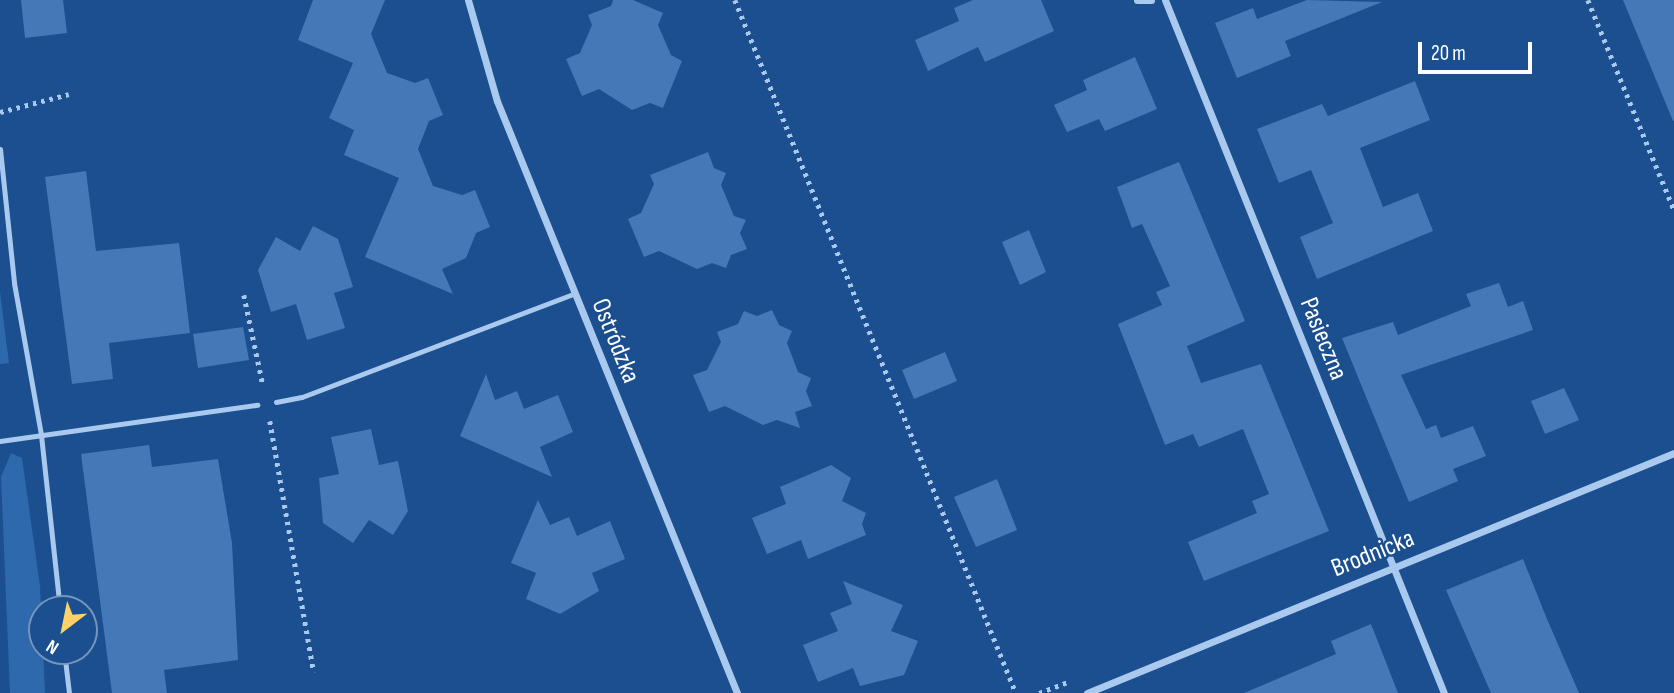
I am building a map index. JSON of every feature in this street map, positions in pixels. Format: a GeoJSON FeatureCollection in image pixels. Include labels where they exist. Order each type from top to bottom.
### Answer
{"type":"FeatureCollection","features":[{"type":"Feature","properties":{"kind":"street","name":"Ostródzka"},"geometry":{"type":"LineString","coordinates":[[468,0],[497,101],[737,693]]}},
{"type":"Feature","properties":{"kind":"street"},"geometry":{"type":"LineString","coordinates":[[1137,0],[1151,0]]}},
{"type":"Feature","properties":{"kind":"street","name":"Pasieczna"},"geometry":{"type":"LineString","coordinates":[[1166,0],[1444,693]]}},
{"type":"Feature","properties":{"kind":"street","name":"Brodnicka"},"geometry":{"type":"LineString","coordinates":[[1087,693],[1674,453]]}},
{"type":"Feature","properties":{"kind":"lane"},"geometry":{"type":"LineString","coordinates":[[0,149],[14,284],[41,435],[58,595]]}},
{"type":"Feature","properties":{"kind":"lane"},"geometry":{"type":"LineString","coordinates":[[276,402],[302,397],[573,294]]}},
{"type":"Feature","properties":{"kind":"lane"},"geometry":{"type":"LineString","coordinates":[[0,441],[257,405]]}},
{"type":"Feature","properties":{"kind":"lane"},"geometry":{"type":"LineString","coordinates":[[66,665],[69,693]]}},
{"type":"Feature","properties":{"kind":"path"},"geometry":{"type":"LineString","coordinates":[[735,0],[1016,693]]}},
{"type":"Feature","properties":{"kind":"path"},"geometry":{"type":"LineString","coordinates":[[1588,0],[1674,210]]}},
{"type":"Feature","properties":{"kind":"path"},"geometry":{"type":"LineString","coordinates":[[0,112],[69,94]]}},
{"type":"Feature","properties":{"kind":"path"},"geometry":{"type":"LineString","coordinates":[[244,295],[264,389]]}},
{"type":"Feature","properties":{"kind":"path"},"geometry":{"type":"LineString","coordinates":[[269,416],[314,672]]}},
{"type":"Feature","properties":{"kind":"shaded area"},"geometry":{"type":"Polygon","coordinates":[[[0,292],[9,363],[0,364],[0,292]]]}},
{"type":"Feature","properties":{"kind":"shaded area"},"geometry":{"type":"Polygon","coordinates":[[[11,453],[22,458],[40,595],[28,595],[28,665],[44,665],[45,693],[10,693],[1,477],[11,453]]]}},
{"type":"Feature","properties":{"kind":"building"},"geometry":{"type":"Polygon","coordinates":[[[21,0],[63,0],[67,33],[25,38],[21,0]]]}},
{"type":"Feature","properties":{"kind":"building"},"geometry":{"type":"Polygon","coordinates":[[[313,0],[385,0],[371,34],[387,73],[415,83],[428,78],[443,115],[429,121],[418,149],[433,186],[462,195],[475,190],[490,227],[476,233],[466,258],[442,269],[453,294],[365,257],[399,178],[344,155],[354,130],[329,118],[353,63],[298,40],[313,0]]]}},
{"type":"Feature","properties":{"kind":"building"},"geometry":{"type":"Polygon","coordinates":[[[613,0],[633,0],[663,13],[658,25],[671,55],[682,61],[663,108],[650,103],[632,110],[599,89],[582,96],[566,59],[580,53],[592,25],[588,15],[611,6],[613,0]]]}},
{"type":"Feature","properties":{"kind":"building"},"geometry":{"type":"Polygon","coordinates":[[[973,0],[1041,0],[1054,31],[985,62],[978,47],[928,71],[915,40],[959,21],[954,8],[973,0]]]}},
{"type":"Feature","properties":{"kind":"building"},"geometry":{"type":"Polygon","coordinates":[[[1307,0],[1382,2],[1285,41],[1291,56],[1237,78],[1215,23],[1253,8],[1257,19],[1307,0]]]}},
{"type":"Feature","properties":{"kind":"building"},"geometry":{"type":"Polygon","coordinates":[[[1623,0],[1674,0],[1674,121],[1673,121],[1623,0]]]}},
{"type":"Feature","properties":{"kind":"building"},"geometry":{"type":"Polygon","coordinates":[[[1135,57],[1157,109],[1105,131],[1099,119],[1067,132],[1054,105],[1087,90],[1083,80],[1135,57]]]}},
{"type":"Feature","properties":{"kind":"building"},"geometry":{"type":"Polygon","coordinates":[[[1415,81],[1430,120],[1360,148],[1383,207],[1418,193],[1433,231],[1317,279],[1300,237],[1333,223],[1311,170],[1279,183],[1257,129],[1322,104],[1328,116],[1415,81]]]}},
{"type":"Feature","properties":{"kind":"building"},"geometry":{"type":"Polygon","coordinates":[[[708,152],[714,168],[726,173],[721,185],[734,216],[746,220],[740,233],[747,249],[731,255],[726,268],[712,263],[697,269],[659,251],[644,257],[628,219],[641,213],[654,184],[650,175],[708,152]]]}},
{"type":"Feature","properties":{"kind":"building"},"geometry":{"type":"Polygon","coordinates":[[[1179,162],[1245,321],[1187,346],[1201,383],[1261,364],[1329,531],[1204,581],[1188,542],[1257,513],[1252,501],[1269,494],[1243,429],[1199,447],[1193,434],[1165,445],[1118,324],[1162,305],[1156,292],[1170,286],[1142,224],[1132,228],[1117,187],[1179,162]]]}},
{"type":"Feature","properties":{"kind":"building"},"geometry":{"type":"Polygon","coordinates":[[[86,171],[96,251],[179,243],[190,333],[109,343],[113,379],[72,384],[45,177],[86,171]]]}},
{"type":"Feature","properties":{"kind":"building"},"geometry":{"type":"Polygon","coordinates":[[[313,226],[338,239],[353,287],[334,293],[345,328],[307,340],[296,304],[271,312],[258,270],[276,237],[300,251],[313,226]]]}},
{"type":"Feature","properties":{"kind":"building"},"geometry":{"type":"Polygon","coordinates":[[[1029,230],[1046,272],[1020,285],[1002,242],[1029,230]]]}},
{"type":"Feature","properties":{"kind":"building"},"geometry":{"type":"Polygon","coordinates":[[[1499,283],[1508,307],[1523,301],[1533,330],[1401,375],[1426,429],[1436,425],[1441,438],[1473,426],[1486,456],[1453,469],[1458,481],[1409,502],[1342,338],[1393,322],[1398,335],[1471,306],[1466,294],[1499,283]]]}},
{"type":"Feature","properties":{"kind":"building"},"geometry":{"type":"Polygon","coordinates":[[[772,310],[779,325],[792,331],[787,343],[798,372],[811,378],[806,391],[812,406],[795,412],[800,428],[777,420],[763,425],[725,406],[709,412],[693,375],[707,370],[721,342],[717,332],[738,324],[744,311],[757,316],[772,310]]]}},
{"type":"Feature","properties":{"kind":"building"},"geometry":{"type":"Polygon","coordinates":[[[243,327],[249,360],[198,368],[193,334],[243,327]]]}},
{"type":"Feature","properties":{"kind":"building"},"geometry":{"type":"Polygon","coordinates":[[[945,352],[957,381],[914,399],[902,370],[945,352]]]}},
{"type":"Feature","properties":{"kind":"building"},"geometry":{"type":"Polygon","coordinates":[[[486,374],[495,400],[517,391],[524,409],[558,395],[573,432],[540,447],[552,477],[460,436],[486,374]]]}},
{"type":"Feature","properties":{"kind":"building"},"geometry":{"type":"Polygon","coordinates":[[[1564,388],[1579,420],[1545,434],[1531,401],[1564,388]]]}},
{"type":"Feature","properties":{"kind":"building"},"geometry":{"type":"Polygon","coordinates":[[[371,429],[379,465],[398,461],[408,511],[393,535],[369,520],[353,543],[323,523],[319,478],[339,474],[331,437],[371,429]]]}},
{"type":"Feature","properties":{"kind":"building"},"geometry":{"type":"Polygon","coordinates":[[[149,445],[152,467],[218,459],[232,543],[238,660],[164,670],[167,693],[112,693],[81,454],[149,445]]]}},
{"type":"Feature","properties":{"kind":"building"},"geometry":{"type":"Polygon","coordinates":[[[831,465],[851,478],[842,501],[866,513],[862,524],[866,535],[808,559],[801,540],[767,554],[752,518],[786,504],[780,487],[831,465]]]}},
{"type":"Feature","properties":{"kind":"building"},"geometry":{"type":"Polygon","coordinates":[[[997,479],[1017,530],[976,547],[954,497],[997,479]]]}},
{"type":"Feature","properties":{"kind":"building"},"geometry":{"type":"Polygon","coordinates":[[[538,500],[550,525],[569,517],[577,536],[610,521],[625,559],[592,573],[599,591],[560,614],[526,599],[536,573],[511,563],[538,500]]]}},
{"type":"Feature","properties":{"kind":"building"},"geometry":{"type":"Polygon","coordinates":[[[1523,559],[1579,693],[1491,693],[1446,590],[1523,559]]]}},
{"type":"Feature","properties":{"kind":"building"},"geometry":{"type":"Polygon","coordinates":[[[843,581],[903,605],[891,631],[918,641],[904,675],[860,686],[853,668],[818,682],[803,645],[838,631],[830,613],[852,604],[843,581]]]}},
{"type":"Feature","properties":{"kind":"building"},"geometry":{"type":"Polygon","coordinates":[[[1371,624],[1398,693],[1244,693],[1336,654],[1331,641],[1371,624]]]}}]}
